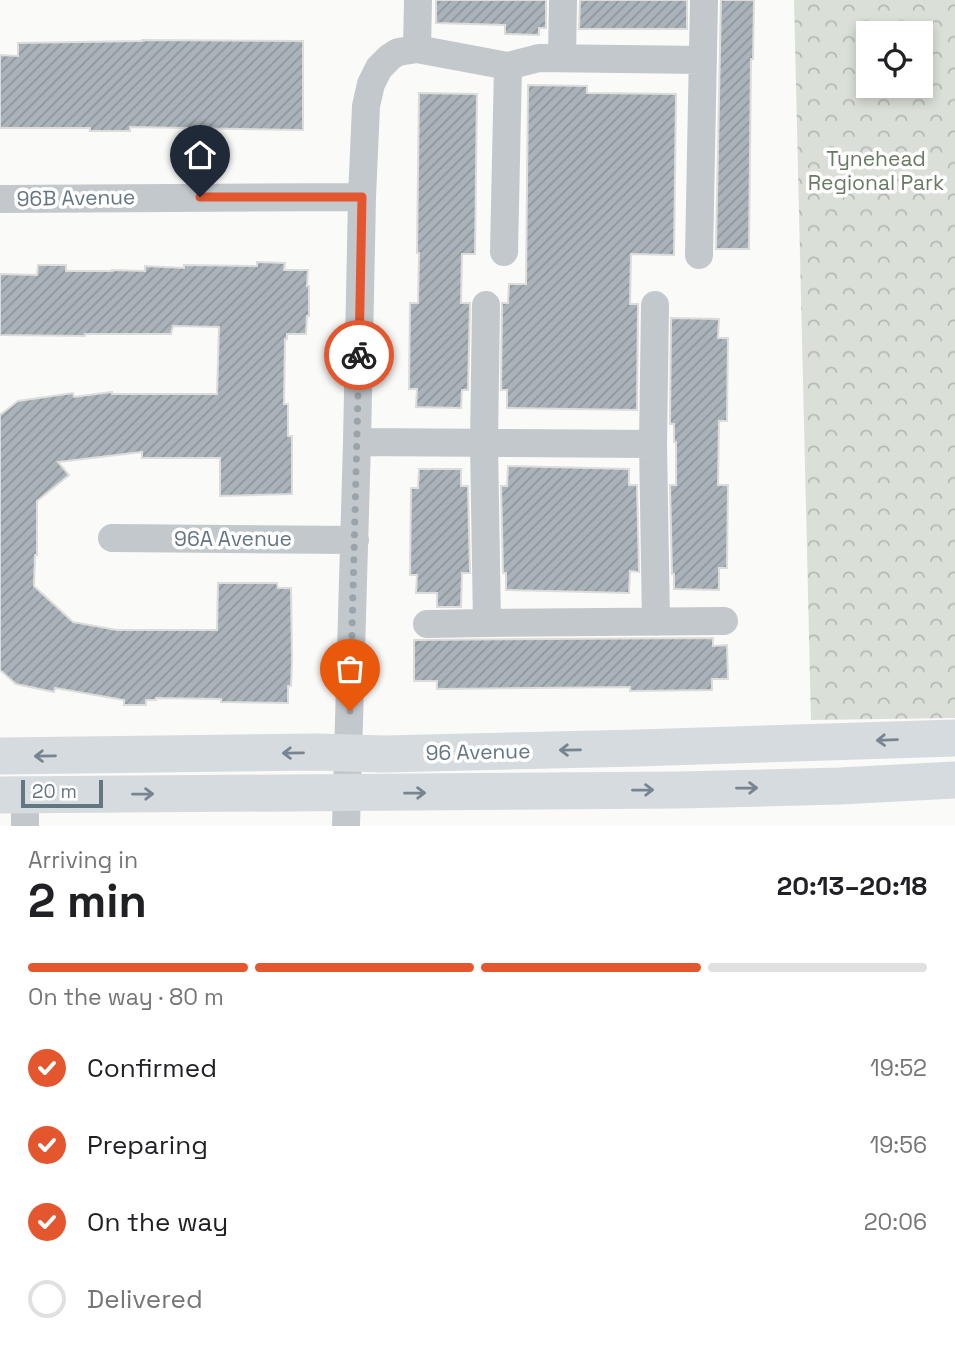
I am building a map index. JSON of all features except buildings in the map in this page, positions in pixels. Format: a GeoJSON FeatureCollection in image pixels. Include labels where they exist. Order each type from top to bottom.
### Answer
{"type":"FeatureCollection","features":[{"type":"Feature","properties":{"kind":"main road","name":"96 Avenue"},"geometry":{"type":"LineString","coordinates":[[0,756],[349,752],[384,754],[955,738]]}},
{"type":"Feature","properties":{"kind":"main road","name":"96 Avenue"},"geometry":{"type":"LineString","coordinates":[[17,806],[300,792],[346,810],[679,790],[955,780]]}},
{"type":"Feature","properties":{"kind":"street"},"geometry":{"type":"LineString","coordinates":[[417,49],[418,0]]}},
{"type":"Feature","properties":{"kind":"street"},"geometry":{"type":"LineString","coordinates":[[562,58],[563,0]]}},
{"type":"Feature","properties":{"kind":"street"},"geometry":{"type":"LineString","coordinates":[[699,254],[704,0]]}},
{"type":"Feature","properties":{"kind":"street"},"geometry":{"type":"LineString","coordinates":[[346,810],[358,442],[362,197],[366,106],[371,84],[379,68],[390,57],[398,52],[417,49],[508,66],[539,58],[703,60]]}},
{"type":"Feature","properties":{"kind":"street"},"geometry":{"type":"LineString","coordinates":[[504,252],[508,66]]}},
{"type":"Feature","properties":{"kind":"street","name":"96B Avenue"},"geometry":{"type":"LineString","coordinates":[[0,199],[362,197]]}},
{"type":"Feature","properties":{"kind":"street"},"geometry":{"type":"LineString","coordinates":[[486,304],[484,443],[487,624]]}},
{"type":"Feature","properties":{"kind":"street"},"geometry":{"type":"LineString","coordinates":[[655,305],[653,444],[656,622]]}},
{"type":"Feature","properties":{"kind":"street"},"geometry":{"type":"LineString","coordinates":[[358,442],[653,444]]}},
{"type":"Feature","properties":{"kind":"street","name":"96A Avenue"},"geometry":{"type":"LineString","coordinates":[[112,538],[355,540]]}},
{"type":"Feature","properties":{"kind":"street"},"geometry":{"type":"LineString","coordinates":[[427,624],[724,621]]}},
{"type":"Feature","properties":{"kind":"green space","name":"Tynehead Regional Park"},"geometry":{"type":"Polygon","coordinates":[[[794,0],[955,0],[955,718],[811,720],[794,0]]]}},
{"type":"Feature","properties":{"kind":"way so far"},"geometry":{"type":"LineString","coordinates":[[350,711],[359,355]]}},
{"type":"Feature","properties":{"kind":"route"},"geometry":{"type":"LineString","coordinates":[[200,197],[362,197],[359,355]]}}]}
